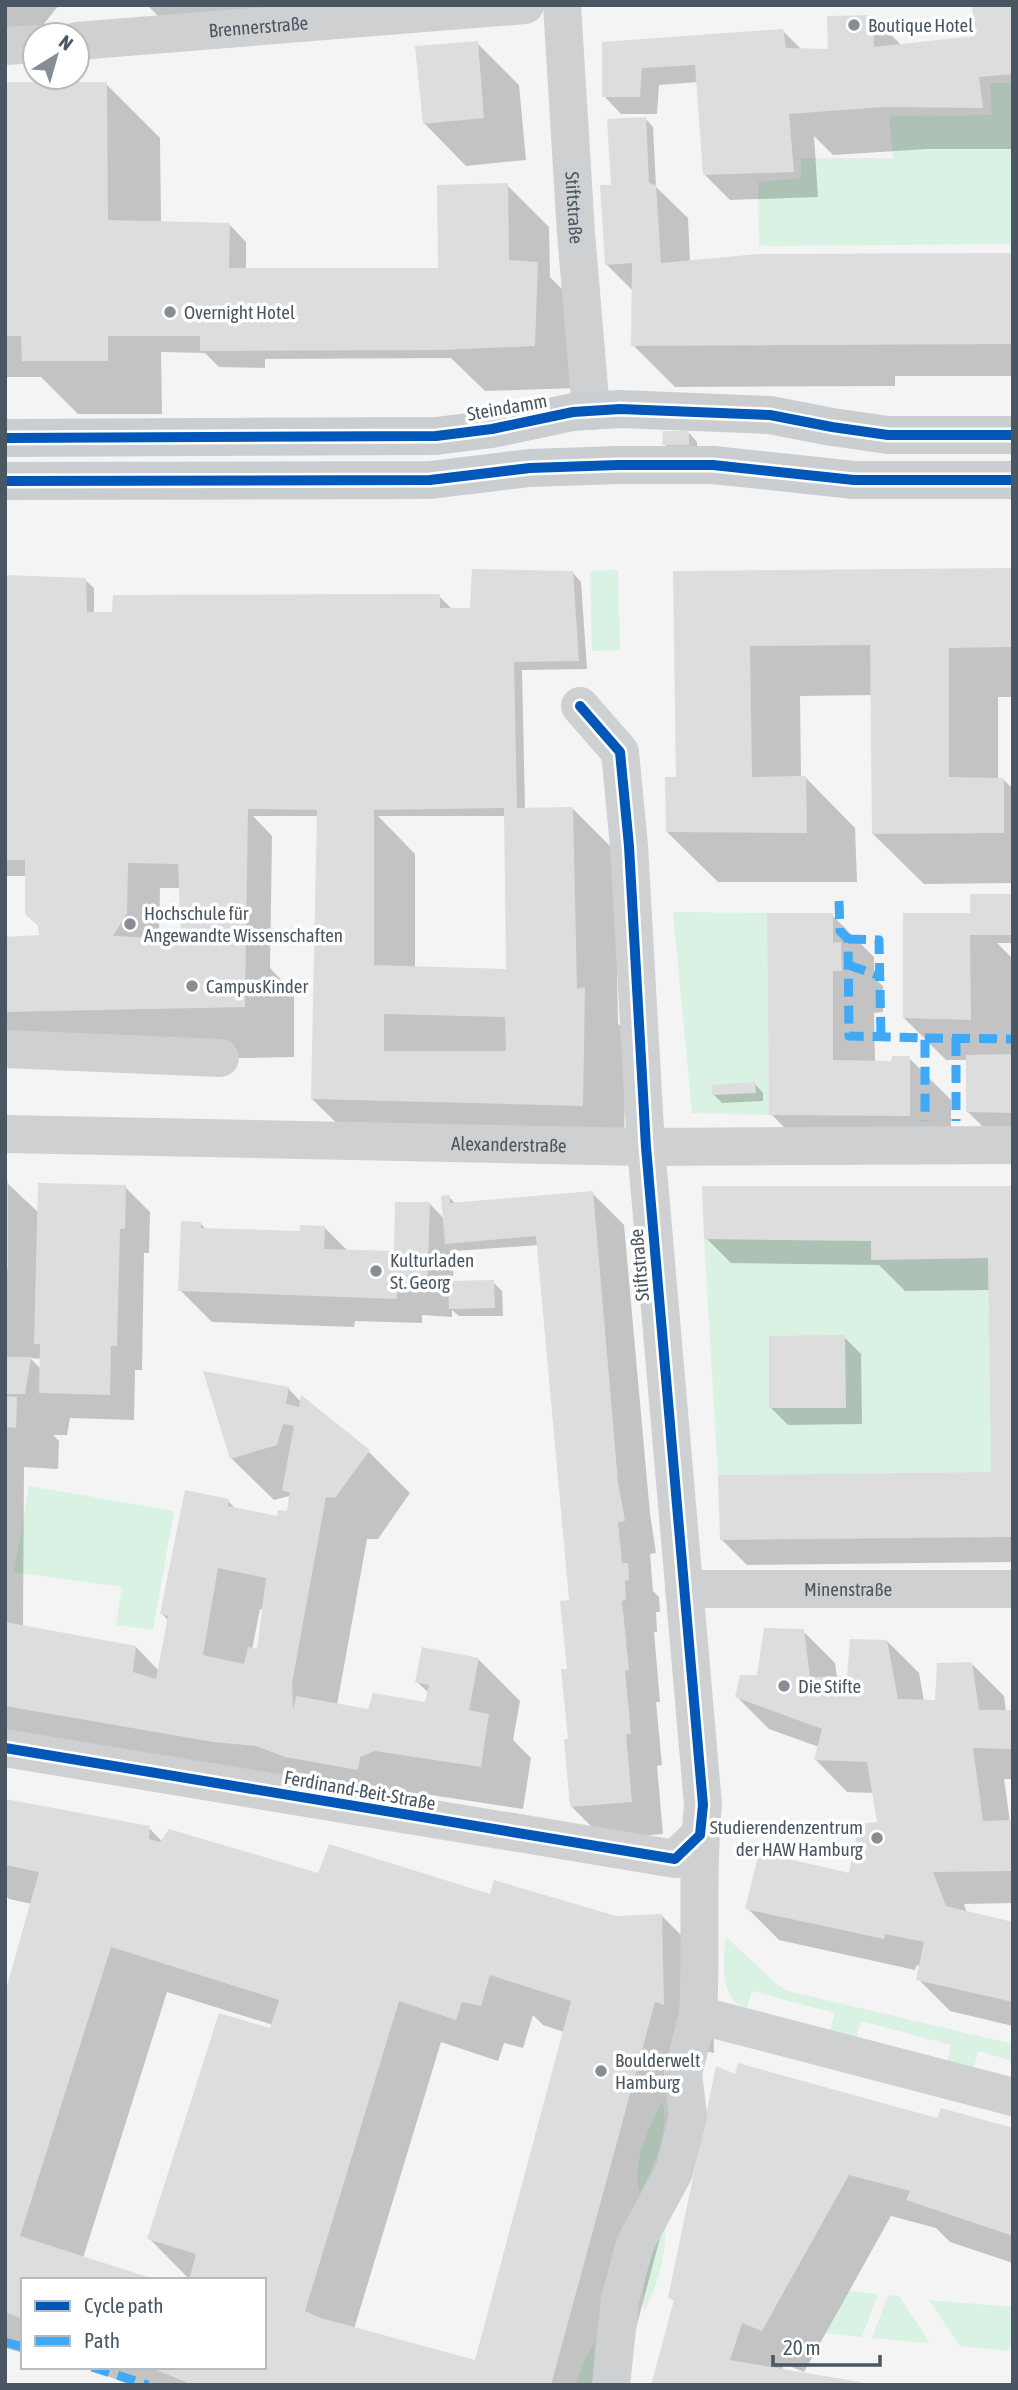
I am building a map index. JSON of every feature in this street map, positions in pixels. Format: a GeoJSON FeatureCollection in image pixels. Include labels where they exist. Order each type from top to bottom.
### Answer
{"type":"FeatureCollection","features":[{"type":"Feature","properties":{"kind":"main road","name":"Steindamm"},"geometry":{"type":"LineString","coordinates":[[5,438],[436,436],[492,429],[573,412],[644,410],[770,415],[888,435],[1013,435]]}},
{"type":"Feature","properties":{"kind":"main road"},"geometry":{"type":"LineString","coordinates":[[5,481],[430,480],[530,468],[594,466],[713,466],[854,480],[1013,480]]}},
{"type":"Feature","properties":{"kind":"street","name":"Brennerstraße"},"geometry":{"type":"LineString","coordinates":[[91,40],[525,5]]}},
{"type":"Feature","properties":{"kind":"street","name":"Stiftstraße"},"geometry":{"type":"LineString","coordinates":[[562,5],[591,411]]}},
{"type":"Feature","properties":{"kind":"street","name":"Stiftstraße"},"geometry":{"type":"LineString","coordinates":[[580,706],[620,752],[629,846],[646,1147],[703,1805],[700,1835],[701,1963],[698,2015],[683,2073],[688,2116],[674,2172],[635,2244],[620,2300],[611,2385]]}},
{"type":"Feature","properties":{"kind":"street"},"geometry":{"type":"LineString","coordinates":[[5,1049],[220,1058]]}},
{"type":"Feature","properties":{"kind":"street","name":"Alexanderstraße"},"geometry":{"type":"LineString","coordinates":[[5,1134],[646,1147],[1013,1145]]}},
{"type":"Feature","properties":{"kind":"street","name":"Minenstraße"},"geometry":{"type":"LineString","coordinates":[[684,1589],[1013,1589]]}},
{"type":"Feature","properties":{"kind":"street","name":"Ferdinand-Beit-Straße"},"geometry":{"type":"LineString","coordinates":[[5,1748],[675,1859],[700,1835]]}},
{"type":"Feature","properties":{"kind":"street"},"geometry":{"type":"LineString","coordinates":[[698,2015],[1013,2097]]}},
{"type":"Feature","properties":{"kind":"green space"},"geometry":{"type":"Polygon","coordinates":[[[990,83],[1013,83],[1013,244],[759,246],[758,182],[801,178],[801,158],[893,158],[889,116],[992,115],[990,83]]]}},
{"type":"Feature","properties":{"kind":"green space"},"geometry":{"type":"Polygon","coordinates":[[[618,570],[620,650],[592,651],[590,571],[618,570]]]}},
{"type":"Feature","properties":{"kind":"green space"},"geometry":{"type":"Polygon","coordinates":[[[673,912],[767,913],[769,1115],[692,1113],[673,912]]]}},
{"type":"Feature","properties":{"kind":"green space"},"geometry":{"type":"Polygon","coordinates":[[[704,1239],[871,1241],[871,1260],[988,1258],[991,1472],[718,1475],[704,1239]]]}},
{"type":"Feature","properties":{"kind":"green space"},"geometry":{"type":"Polygon","coordinates":[[[29,1486],[174,1511],[153,1630],[116,1625],[122,1587],[14,1572],[29,1486]]]}},
{"type":"Feature","properties":{"kind":"green space"},"geometry":{"type":"Polygon","coordinates":[[[726,1937],[779,1986],[788,1991],[1013,2044],[1013,2061],[978,2051],[972,2075],[946,2068],[951,2045],[861,2021],[855,2042],[829,2035],[835,2013],[752,1991],[747,2008],[738,2004],[727,1989],[724,1968],[726,1937]]]}},
{"type":"Feature","properties":{"kind":"green space"},"geometry":{"type":"Polygon","coordinates":[[[662,2102],[663,2136],[651,2172],[640,2192],[639,2159],[647,2133],[662,2102]]]}},
{"type":"Feature","properties":{"kind":"green space"},"geometry":{"type":"Polygon","coordinates":[[[665,2220],[661,2266],[650,2299],[643,2310],[644,2275],[665,2220]]]}},
{"type":"Feature","properties":{"kind":"green space"},"geometry":{"type":"Polygon","coordinates":[[[848,2291],[878,2294],[862,2337],[826,2333],[848,2291]]]}},
{"type":"Feature","properties":{"kind":"green space"},"geometry":{"type":"Polygon","coordinates":[[[888,2295],[899,2296],[930,2343],[872,2338],[888,2295]]]}},
{"type":"Feature","properties":{"kind":"green space"},"geometry":{"type":"Polygon","coordinates":[[[929,2300],[1013,2307],[1009,2351],[960,2346],[929,2300]]]}},
{"type":"Feature","properties":{"kind":"green space"},"geometry":{"type":"Polygon","coordinates":[[[595,2341],[592,2385],[576,2385],[584,2361],[595,2341]]]}},
{"type":"Feature","properties":{"kind":"building"},"geometry":{"type":"Polygon","coordinates":[[[1013,5],[1013,74],[979,77],[983,108],[883,107],[789,114],[794,172],[703,175],[695,65],[642,68],[640,97],[602,97],[602,42],[783,29],[786,48],[828,49],[827,16],[873,15],[874,47],[975,36],[972,6],[1013,5]]]}},
{"type":"Feature","properties":{"kind":"building"},"geometry":{"type":"Polygon","coordinates":[[[478,41],[484,118],[423,124],[415,46],[478,41]]]}},
{"type":"Feature","properties":{"kind":"building"},"geometry":{"type":"Polygon","coordinates":[[[5,82],[21,82],[21,91],[91,91],[91,82],[107,82],[108,220],[230,223],[229,268],[438,268],[437,185],[508,183],[509,260],[538,262],[535,346],[441,350],[200,351],[200,336],[108,336],[108,361],[22,361],[21,336],[5,336],[5,82]]]}},
{"type":"Feature","properties":{"kind":"building"},"geometry":{"type":"Polygon","coordinates":[[[646,117],[649,183],[656,185],[661,263],[759,254],[1013,253],[1013,344],[631,346],[632,263],[605,265],[600,185],[611,185],[607,119],[646,117]]]}},
{"type":"Feature","properties":{"kind":"building"},"geometry":{"type":"Polygon","coordinates":[[[663,431],[689,431],[689,445],[662,445],[663,431]]]}},
{"type":"Feature","properties":{"kind":"building"},"geometry":{"type":"Polygon","coordinates":[[[1013,568],[1013,647],[949,648],[949,777],[1004,778],[1004,833],[872,834],[870,645],[750,646],[752,777],[806,776],[807,833],[666,832],[665,777],[676,777],[673,571],[1013,568]]]}},
{"type":"Feature","properties":{"kind":"building"},"geometry":{"type":"Polygon","coordinates":[[[472,569],[573,571],[579,661],[514,662],[517,808],[573,807],[577,989],[585,987],[583,1106],[311,1099],[317,810],[248,809],[245,1007],[5,1012],[5,937],[39,935],[38,926],[25,914],[25,860],[5,860],[5,575],[86,578],[87,612],[112,612],[113,595],[440,594],[440,608],[470,608],[472,569]],[[504,808],[374,810],[374,965],[506,969],[504,808]],[[128,863],[127,913],[113,936],[181,939],[178,864],[128,863]],[[384,1014],[384,1051],[506,1051],[505,1017],[384,1014]]]}},
{"type":"Feature","properties":{"kind":"building"},"geometry":{"type":"Polygon","coordinates":[[[970,894],[1013,894],[1013,935],[970,935],[971,1020],[903,1018],[903,913],[970,913],[970,894]]]}},
{"type":"Feature","properties":{"kind":"building"},"geometry":{"type":"Polygon","coordinates":[[[767,913],[833,913],[833,943],[841,942],[842,971],[833,971],[833,1060],[891,1061],[892,1056],[910,1056],[910,1116],[769,1115],[767,913]]]}},
{"type":"Feature","properties":{"kind":"building"},"geometry":{"type":"Polygon","coordinates":[[[1013,1054],[1013,1113],[966,1112],[966,1055],[1013,1054]]]}},
{"type":"Feature","properties":{"kind":"building"},"geometry":{"type":"Polygon","coordinates":[[[755,1082],[756,1093],[712,1095],[712,1085],[755,1082]]]}},
{"type":"Feature","properties":{"kind":"building"},"geometry":{"type":"Polygon","coordinates":[[[5,1180],[8,1180],[8,1269],[5,1269],[5,1180]]]}},
{"type":"Feature","properties":{"kind":"building"},"geometry":{"type":"Polygon","coordinates":[[[38,1183],[126,1185],[125,1229],[120,1229],[117,1346],[111,1346],[110,1395],[39,1393],[40,1344],[34,1344],[38,1183]]]}},
{"type":"Feature","properties":{"kind":"building"},"geometry":{"type":"Polygon","coordinates":[[[702,1186],[1013,1186],[1013,1537],[720,1540],[718,1475],[991,1472],[988,1258],[871,1260],[871,1241],[704,1239],[702,1186]]]}},
{"type":"Feature","properties":{"kind":"building"},"geometry":{"type":"Polygon","coordinates":[[[593,1191],[618,1482],[625,1521],[618,1522],[622,1563],[628,1563],[626,1600],[622,1601],[629,1670],[625,1671],[631,1734],[626,1734],[632,1802],[570,1807],[564,1739],[568,1739],[561,1669],[567,1669],[560,1601],[569,1600],[536,1236],[445,1244],[441,1196],[450,1195],[450,1203],[593,1191]]]}},
{"type":"Feature","properties":{"kind":"building"},"geometry":{"type":"Polygon","coordinates":[[[395,1202],[430,1202],[427,1292],[397,1291],[397,1299],[178,1291],[181,1221],[201,1222],[201,1228],[300,1231],[300,1225],[325,1226],[324,1249],[394,1251],[395,1202]]]}},
{"type":"Feature","properties":{"kind":"building"},"geometry":{"type":"Polygon","coordinates":[[[494,1280],[495,1308],[449,1309],[448,1281],[494,1280]]]}},
{"type":"Feature","properties":{"kind":"building"},"geometry":{"type":"Polygon","coordinates":[[[845,1335],[846,1408],[769,1408],[769,1336],[845,1335]]]}},
{"type":"Feature","properties":{"kind":"building"},"geometry":{"type":"Polygon","coordinates":[[[5,1357],[31,1357],[25,1394],[5,1394],[5,1357]]]}},
{"type":"Feature","properties":{"kind":"building"},"geometry":{"type":"Polygon","coordinates":[[[203,1371],[289,1387],[286,1404],[299,1407],[301,1395],[370,1450],[335,1498],[326,1497],[292,1683],[293,1711],[296,1696],[368,1709],[373,1693],[425,1702],[429,1685],[415,1682],[422,1647],[479,1658],[469,1710],[489,1714],[481,1767],[375,1751],[360,1757],[358,1770],[285,1757],[256,1746],[213,1742],[5,1706],[5,1622],[136,1646],[133,1672],[156,1679],[168,1616],[160,1614],[185,1490],[229,1499],[228,1506],[277,1516],[278,1510],[287,1511],[290,1493],[282,1490],[294,1426],[283,1424],[277,1445],[230,1459],[203,1371]],[[218,1568],[203,1655],[244,1664],[248,1647],[257,1649],[266,1578],[218,1568]]]}},
{"type":"Feature","properties":{"kind":"building"},"geometry":{"type":"Polygon","coordinates":[[[5,1396],[17,1397],[16,1428],[5,1427],[5,1396]]]}},
{"type":"Feature","properties":{"kind":"building"},"geometry":{"type":"Polygon","coordinates":[[[764,1628],[804,1629],[810,1677],[847,1676],[850,1639],[887,1640],[898,1699],[935,1700],[937,1663],[972,1662],[979,1710],[1013,1710],[1013,1749],[973,1748],[983,1821],[1013,1820],[1013,1871],[933,1872],[946,1906],[1013,1922],[1013,2002],[916,1980],[924,1942],[885,1934],[884,1939],[745,1909],[759,1852],[849,1873],[859,1824],[877,1822],[867,1762],[814,1760],[822,1729],[735,1697],[740,1675],[757,1675],[764,1628]]]}},
{"type":"Feature","properties":{"kind":"building"},"geometry":{"type":"Polygon","coordinates":[[[5,1799],[150,1826],[149,1839],[160,1842],[169,1829],[318,1873],[329,1844],[490,1894],[494,1880],[616,1916],[662,1914],[664,2005],[655,2002],[551,2385],[193,2385],[154,2369],[266,2369],[266,2278],[190,2278],[196,2254],[147,2239],[219,2013],[270,2028],[279,2000],[111,1947],[20,2236],[151,2278],[21,2278],[21,2318],[5,2312],[5,1993],[39,1872],[5,1865],[5,1799]],[[490,1975],[481,2006],[462,2002],[456,2020],[399,2001],[305,2311],[321,2318],[475,2360],[571,2001],[490,1975]]]}},
{"type":"Feature","properties":{"kind":"building"},"geometry":{"type":"Polygon","coordinates":[[[738,2063],[937,2118],[941,2108],[1013,2128],[1013,2236],[906,2200],[910,2191],[849,2175],[762,2331],[742,2323],[730,2360],[866,2385],[651,2385],[674,2300],[668,2298],[716,2066],[735,2074],[738,2063]]]}},
{"type":"Feature","properties":{"kind":"marked path"},"geometry":{"type":"LineString","coordinates":[[839,901],[840,931],[848,939],[849,1036],[925,1038],[925,1121]]}},
{"type":"Feature","properties":{"kind":"marked path"},"geometry":{"type":"LineString","coordinates":[[848,939],[879,940],[881,1037]]}},
{"type":"Feature","properties":{"kind":"marked path"},"geometry":{"type":"LineString","coordinates":[[848,965],[880,976]]}},
{"type":"Feature","properties":{"kind":"marked path"},"geometry":{"type":"LineString","coordinates":[[925,1038],[1013,1039]]}},
{"type":"Feature","properties":{"kind":"marked path"},"geometry":{"type":"LineString","coordinates":[[956,1038],[956,1121]]}},
{"type":"Feature","properties":{"kind":"marked path"},"geometry":{"type":"LineString","coordinates":[[5,2342],[21,2346]]}},
{"type":"Feature","properties":{"kind":"marked path"},"geometry":{"type":"LineString","coordinates":[[98,2369],[148,2385]]}},
{"type":"Feature","properties":{"kind":"cycle path"},"geometry":{"type":"LineString","coordinates":[[5,438],[436,436],[492,429],[573,412],[620,409],[770,415],[888,435],[1013,435]]}},
{"type":"Feature","properties":{"kind":"cycle path"},"geometry":{"type":"LineString","coordinates":[[5,481],[430,480],[530,468],[618,465],[713,465],[854,480],[1013,480]]}},
{"type":"Feature","properties":{"kind":"cycle path"},"geometry":{"type":"LineString","coordinates":[[5,1748],[675,1859],[700,1835],[703,1805],[646,1147],[629,846],[620,752],[580,706]]}},
{"type":"Feature","properties":{"kind":"place","name":"Boutique Hotel"},"geometry":{"type":"Point","coordinates":[854,25]}},
{"type":"Feature","properties":{"kind":"place","name":"Overnight Hotel"},"geometry":{"type":"Point","coordinates":[170,312]}},
{"type":"Feature","properties":{"kind":"place","name":"Hochschule für Angewandte Wissenschaften"},"geometry":{"type":"Point","coordinates":[130,924]}},
{"type":"Feature","properties":{"kind":"place","name":"CampusKinder"},"geometry":{"type":"Point","coordinates":[192,986]}},
{"type":"Feature","properties":{"kind":"place","name":"Kulturladen St. Georg"},"geometry":{"type":"Point","coordinates":[376,1271]}},
{"type":"Feature","properties":{"kind":"place","name":"Die Stifte"},"geometry":{"type":"Point","coordinates":[784,1686]}},
{"type":"Feature","properties":{"kind":"place","name":"Studierendenzentrum der HAW Hamburg"},"geometry":{"type":"Point","coordinates":[877,1838]}},
{"type":"Feature","properties":{"kind":"place","name":"Boulderwelt Hamburg"},"geometry":{"type":"Point","coordinates":[601,2071]}}]}
